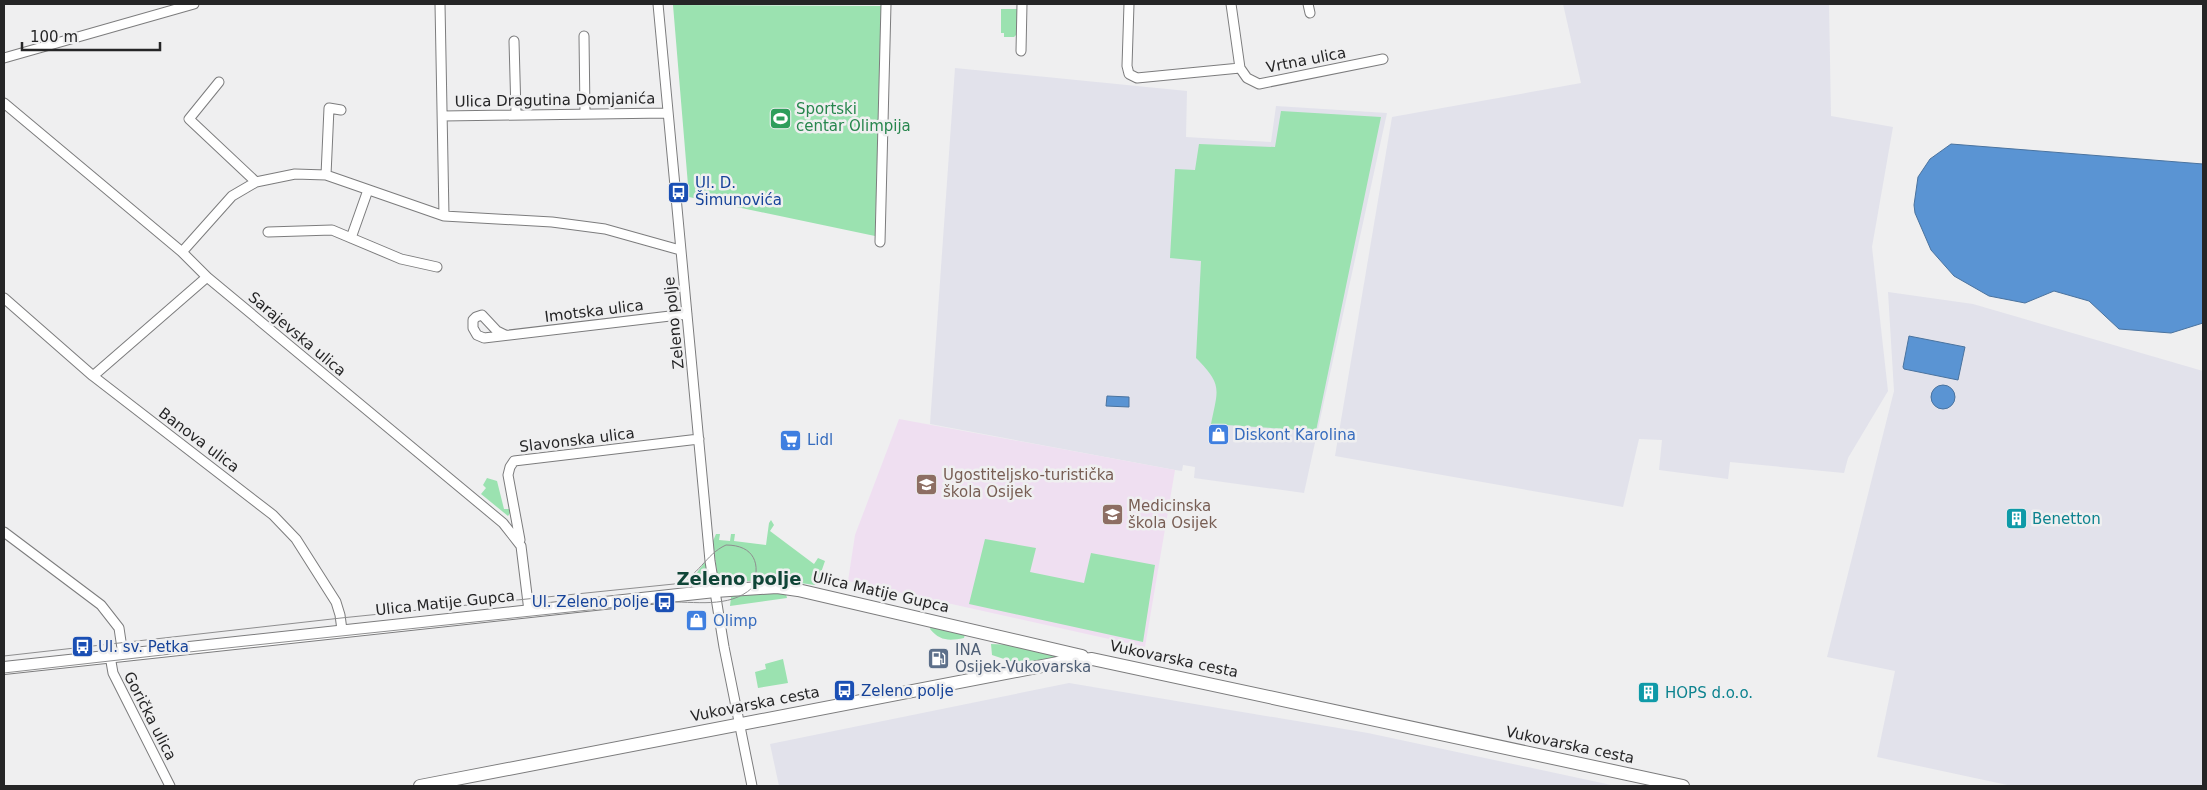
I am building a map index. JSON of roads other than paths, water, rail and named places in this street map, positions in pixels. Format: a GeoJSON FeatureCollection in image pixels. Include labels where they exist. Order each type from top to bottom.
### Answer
{"type":"FeatureCollection","features":[{"type":"Feature","properties":{"kind":"main road","name":"Ulica Matije Gupca"},"geometry":{"type":"LineString","coordinates":[[4,668],[342,630],[715,591],[766,588],[793,588],[1092,658]]}},
{"type":"Feature","properties":{"kind":"main road","name":"Vukovarska cesta"},"geometry":{"type":"LineString","coordinates":[[420,786],[1092,658],[1683,786]]}},
{"type":"Feature","properties":{"kind":"street"},"geometry":{"type":"LineString","coordinates":[[4,58],[194,4]]}},
{"type":"Feature","properties":{"kind":"street"},"geometry":{"type":"LineString","coordinates":[[440,4],[444,216]]}},
{"type":"Feature","properties":{"kind":"street","name":"Zeleno polje"},"geometry":{"type":"LineString","coordinates":[[658,4],[680,250],[715,591],[752,786]]}},
{"type":"Feature","properties":{"kind":"street"},"geometry":{"type":"LineString","coordinates":[[880,242],[886,4]]}},
{"type":"Feature","properties":{"kind":"street"},"geometry":{"type":"LineString","coordinates":[[1021,52],[1022,4]]}},
{"type":"Feature","properties":{"kind":"street"},"geometry":{"type":"LineString","coordinates":[[1128,4],[1127,66],[1129,74],[1137,78],[1240,68],[1231,4]]}},
{"type":"Feature","properties":{"kind":"street"},"geometry":{"type":"LineString","coordinates":[[584,36],[585,113]]}},
{"type":"Feature","properties":{"kind":"street"},"geometry":{"type":"LineString","coordinates":[[514,41],[516,113]]}},
{"type":"Feature","properties":{"kind":"street","name":"Vrtna ulica"},"geometry":{"type":"LineString","coordinates":[[1240,68],[1247,78],[1259,84],[1383,59]]}},
{"type":"Feature","properties":{"kind":"street"},"geometry":{"type":"LineString","coordinates":[[219,82],[189,119],[256,182]]}},
{"type":"Feature","properties":{"kind":"street","name":"Sarajevska ulica"},"geometry":{"type":"LineString","coordinates":[[4,103],[182,252],[206,277],[503,524],[521,546]]}},
{"type":"Feature","properties":{"kind":"street"},"geometry":{"type":"LineString","coordinates":[[326,175],[329,108],[341,110]]}},
{"type":"Feature","properties":{"kind":"street","name":"Ulica Dragutina Domjanića"},"geometry":{"type":"LineString","coordinates":[[443,116],[516,113],[667,113]]}},
{"type":"Feature","properties":{"kind":"street"},"geometry":{"type":"LineString","coordinates":[[182,252],[232,196],[256,182],[295,174],[326,175],[444,216],[561,223],[605,230],[680,250]]}},
{"type":"Feature","properties":{"kind":"street"},"geometry":{"type":"LineString","coordinates":[[351,238],[368,190]]}},
{"type":"Feature","properties":{"kind":"street"},"geometry":{"type":"LineString","coordinates":[[268,232],[332,230],[401,259],[437,267]]}},
{"type":"Feature","properties":{"kind":"street"},"geometry":{"type":"LineString","coordinates":[[93,376],[206,277]]}},
{"type":"Feature","properties":{"kind":"street","name":"Banova ulica"},"geometry":{"type":"LineString","coordinates":[[4,298],[93,376],[257,501],[284,526],[302,548],[336,602],[342,630]]}},
{"type":"Feature","properties":{"kind":"street","name":"Imotska ulica"},"geometry":{"type":"LineString","coordinates":[[505,335],[687,314]]}},
{"type":"Feature","properties":{"kind":"street","name":"Slavonska ulica"},"geometry":{"type":"LineString","coordinates":[[521,546],[508,475],[512,463],[518,459],[699,439]]}},
{"type":"Feature","properties":{"kind":"street"},"geometry":{"type":"LineString","coordinates":[[4,532],[101,605],[119,628],[124,655]]}},
{"type":"Feature","properties":{"kind":"street"},"geometry":{"type":"LineString","coordinates":[[521,546],[529,611]]}},
{"type":"Feature","properties":{"kind":"street","name":"Gorička ulica"},"geometry":{"type":"LineString","coordinates":[[110,656],[113,673],[170,786]]}},
{"type":"Feature","properties":{"kind":"water"},"geometry":{"type":"Polygon","coordinates":[[[1951,144],[2203,164],[2203,323],[2171,333],[2119,329],[2089,301],[2054,291],[2025,303],[1989,296],[1954,276],[1931,250],[1915,213],[1914,205],[1918,177],[1930,159],[1951,144]]]}},
{"type":"Feature","properties":{"kind":"water"},"geometry":{"type":"Polygon","coordinates":[[[1909,336],[1965,347],[1958,380],[1904,369],[1909,336]]]}},
{"type":"Feature","properties":{"kind":"water"},"geometry":{"type":"Polygon","coordinates":[[[1943,385],[1952,388],[1955,397],[1952,406],[1943,409],[1934,406],[1931,397],[1934,388],[1943,385]]]}},
{"type":"Feature","properties":{"kind":"water"},"geometry":{"type":"Polygon","coordinates":[[[1107,396],[1129,397],[1129,407],[1106,406],[1107,396]]]}},
{"type":"Feature","properties":{"kind":"tram line"},"geometry":{"type":"LineString","coordinates":[[4,656],[341,618],[674,584],[690,576],[712,554],[726,545],[743,548],[749,552],[756,564],[752,588],[743,595],[722,601],[699,603],[665,602],[4,673]]}},
{"type":"Feature","properties":{"kind":"place","name":"Sportski centar Olimpija"},"geometry":{"type":"Point","coordinates":[780,118]}},
{"type":"Feature","properties":{"kind":"place","name":"Ul. D. Šimunovića"},"geometry":{"type":"Point","coordinates":[679,192]}},
{"type":"Feature","properties":{"kind":"place","name":"Diskont Karolina"},"geometry":{"type":"Point","coordinates":[1218,435]}},
{"type":"Feature","properties":{"kind":"place","name":"Lidl"},"geometry":{"type":"Point","coordinates":[791,440]}},
{"type":"Feature","properties":{"kind":"place","name":"Ugostiteljsko-turistička škola Osijek"},"geometry":{"type":"Point","coordinates":[927,484]}},
{"type":"Feature","properties":{"kind":"place","name":"Medicinska škola Osijek"},"geometry":{"type":"Point","coordinates":[1112,515]}},
{"type":"Feature","properties":{"kind":"place","name":"Benetton"},"geometry":{"type":"Point","coordinates":[2016,519]}},
{"type":"Feature","properties":{"kind":"place","name":"Ul. Zeleno polje"},"geometry":{"type":"Point","coordinates":[665,602]}},
{"type":"Feature","properties":{"kind":"place","name":"Olimp"},"geometry":{"type":"Point","coordinates":[697,621]}},
{"type":"Feature","properties":{"kind":"place","name":"Ul. sv. Petka"},"geometry":{"type":"Point","coordinates":[82,647]}},
{"type":"Feature","properties":{"kind":"place","name":"INA Osijek-Vukovarska"},"geometry":{"type":"Point","coordinates":[939,659]}},
{"type":"Feature","properties":{"kind":"place","name":"Zeleno polje"},"geometry":{"type":"Point","coordinates":[845,691]}},
{"type":"Feature","properties":{"kind":"place","name":"HOPS d.o.o."},"geometry":{"type":"Point","coordinates":[1649,693]}},
{"type":"Feature","properties":{"kind":"district","name":"Zeleno polje"},"geometry":{"type":"Point","coordinates":[739,578]}}]}
